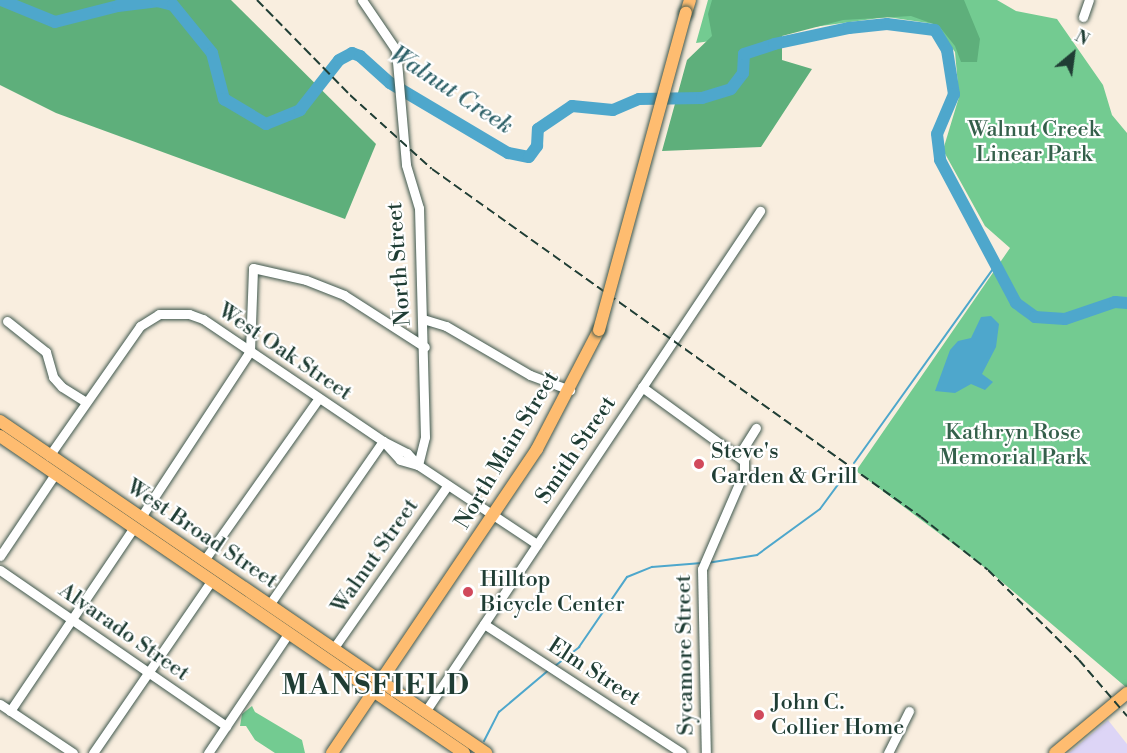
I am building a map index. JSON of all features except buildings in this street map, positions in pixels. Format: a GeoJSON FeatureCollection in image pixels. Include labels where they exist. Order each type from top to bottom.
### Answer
{"type":"FeatureCollection","features":[{"type":"Feature","properties":{"kind":"main road","name":"North Main Street"},"geometry":{"type":"LineString","coordinates":[[332,753],[494,516],[570,390],[599,330],[690,0]]}},
{"type":"Feature","properties":{"kind":"main road","name":"West Broad Street"},"geometry":{"type":"LineString","coordinates":[[0,421],[46,460],[137,522],[211,581],[333,650],[377,686]]}},
{"type":"Feature","properties":{"kind":"main road","name":"West Broad Street"},"geometry":{"type":"LineString","coordinates":[[0,436],[46,460],[55,474],[205,560],[269,605],[292,628],[377,686]]}},
{"type":"Feature","properties":{"kind":"main road"},"geometry":{"type":"LineString","coordinates":[[377,686],[425,712],[454,739],[464,753]]}},
{"type":"Feature","properties":{"kind":"main road"},"geometry":{"type":"LineString","coordinates":[[377,686],[454,739],[486,753]]}},
{"type":"Feature","properties":{"kind":"main road"},"geometry":{"type":"LineString","coordinates":[[1055,753],[1127,693]]}},
{"type":"Feature","properties":{"kind":"street","name":"North Street"},"geometry":{"type":"LineString","coordinates":[[362,0],[391,41],[397,63],[406,165],[419,208],[425,347],[425,437],[418,465]]}},
{"type":"Feature","properties":{"kind":"street"},"geometry":{"type":"LineString","coordinates":[[1083,17],[1089,0]]}},
{"type":"Feature","properties":{"kind":"street","name":"Smith Street"},"geometry":{"type":"LineString","coordinates":[[425,712],[760,211]]}},
{"type":"Feature","properties":{"kind":"street"},"geometry":{"type":"LineString","coordinates":[[10,711],[250,351],[253,268],[306,280],[344,295],[425,347]]}},
{"type":"Feature","properties":{"kind":"street","name":"West Oak Street"},"geometry":{"type":"LineString","coordinates":[[86,402],[140,326],[159,314],[174,312],[203,319],[383,441],[407,453],[418,465],[537,544]]}},
{"type":"Feature","properties":{"kind":"street"},"geometry":{"type":"LineString","coordinates":[[423,319],[446,326],[530,375],[570,390]]}},
{"type":"Feature","properties":{"kind":"street"},"geometry":{"type":"LineString","coordinates":[[7,321],[46,352],[53,377],[62,387],[86,402],[46,460]]}},
{"type":"Feature","properties":{"kind":"street"},"geometry":{"type":"LineString","coordinates":[[642,387],[739,455],[756,428]]}},
{"type":"Feature","properties":{"kind":"street"},"geometry":{"type":"LineString","coordinates":[[205,560],[319,398]]}},
{"type":"Feature","properties":{"kind":"street"},"geometry":{"type":"LineString","coordinates":[[269,605],[383,441]]}},
{"type":"Feature","properties":{"kind":"street","name":"Sycamore Street"},"geometry":{"type":"LineString","coordinates":[[706,753],[700,581],[704,560],[744,472],[744,461],[739,455]]}},
{"type":"Feature","properties":{"kind":"street"},"geometry":{"type":"LineString","coordinates":[[0,556],[55,474]]}},
{"type":"Feature","properties":{"kind":"street","name":"Walnut Street"},"geometry":{"type":"LineString","coordinates":[[333,650],[448,485]]}},
{"type":"Feature","properties":{"kind":"street","name":"Alvarado Street"},"geometry":{"type":"LineString","coordinates":[[0,570],[226,726]]}},
{"type":"Feature","properties":{"kind":"street"},"geometry":{"type":"LineString","coordinates":[[93,753],[211,581]]}},
{"type":"Feature","properties":{"kind":"street","name":"Elm Street"},"geometry":{"type":"LineString","coordinates":[[484,624],[682,753]]}},
{"type":"Feature","properties":{"kind":"street"},"geometry":{"type":"LineString","coordinates":[[208,753],[292,628]]}},
{"type":"Feature","properties":{"kind":"street"},"geometry":{"type":"LineString","coordinates":[[0,704],[73,753]]}},
{"type":"Feature","properties":{"kind":"street"},"geometry":{"type":"LineString","coordinates":[[888,753],[909,711]]}},
{"type":"Feature","properties":{"kind":"shaded area"},"geometry":{"type":"Polygon","coordinates":[[[1108,720],[1127,744],[1127,753],[1069,753],[1108,720]]]}},
{"type":"Feature","properties":{"kind":"green space"},"geometry":{"type":"Polygon","coordinates":[[[0,0],[231,0],[376,144],[345,219],[56,113],[0,85],[0,0]]]}},
{"type":"Feature","properties":{"kind":"green space","name":"Kathryn Rose Memorial Park"},"geometry":{"type":"Polygon","coordinates":[[[708,0],[997,0],[1016,11],[1057,19],[1103,85],[1112,115],[1127,133],[1127,688],[988,570],[856,471],[1010,248],[985,226],[943,150],[959,97],[955,52],[935,24],[887,17],[696,43],[708,0]]]}},
{"type":"Feature","properties":{"kind":"green space"},"geometry":{"type":"Polygon","coordinates":[[[712,0],[964,0],[980,39],[977,62],[961,62],[955,46],[939,26],[911,16],[843,20],[782,36],[782,60],[812,69],[761,147],[662,151],[687,60],[712,36],[708,14],[712,0]]]}},
{"type":"Feature","properties":{"kind":"green space"},"geometry":{"type":"Polygon","coordinates":[[[252,706],[255,712],[302,740],[305,753],[275,753],[255,740],[246,726],[240,726],[242,714],[252,706]]]}},
{"type":"Feature","properties":{"kind":"water"},"geometry":{"type":"Polygon","coordinates":[[[991,316],[999,324],[996,347],[982,374],[993,382],[985,390],[971,384],[955,393],[935,391],[950,350],[958,341],[971,338],[981,317],[991,316]]]}},
{"type":"Feature","properties":{"kind":"waterway","name":"Walnut Creek"},"geometry":{"type":"LineString","coordinates":[[1,0],[55,22],[118,6],[157,1],[173,5],[212,53],[224,99],[266,124],[300,110],[339,60],[352,53],[360,56],[390,83],[508,153],[529,157],[537,146],[538,129],[572,106],[613,110],[639,99],[702,98],[731,89],[743,73],[744,54],[774,44],[849,28],[887,24],[935,30],[947,50],[954,94],[937,134],[940,160],[1016,303],[1035,317],[1065,319],[1115,302],[1127,303]]}},
{"type":"Feature","properties":{"kind":"waterway"},"geometry":{"type":"LineString","coordinates":[[854,463],[996,265]]}},
{"type":"Feature","properties":{"kind":"waterway"},"geometry":{"type":"LineString","coordinates":[[707,563],[757,555],[820,509],[848,471]]}},
{"type":"Feature","properties":{"kind":"waterway"},"geometry":{"type":"LineString","coordinates":[[555,666],[579,647],[627,577],[652,567],[702,563]]}},
{"type":"Feature","properties":{"kind":"waterway"},"geometry":{"type":"LineString","coordinates":[[484,741],[499,712],[550,669]]}},
{"type":"Feature","properties":{"kind":"railway"},"geometry":{"type":"LineString","coordinates":[[257,0],[350,95],[432,169],[921,517],[988,570],[1079,660],[1127,716]]}},
{"type":"Feature","properties":{"kind":"place","name":"Steve's Garden & Grill"},"geometry":{"type":"Point","coordinates":[699,464]}},
{"type":"Feature","properties":{"kind":"place","name":"Hilltop Bicycle Center"},"geometry":{"type":"Point","coordinates":[468,592]}},
{"type":"Feature","properties":{"kind":"place","name":"John C. Collier Home"},"geometry":{"type":"Point","coordinates":[759,715]}},
{"type":"Feature","properties":{"kind":"district","name":"MANSFIELD"},"geometry":{"type":"Point","coordinates":[376,686]}},
{"type":"Feature","properties":{"kind":"park label","name":"Walnut Creek Linear Park"},"geometry":{"type":"Point","coordinates":[1034,142]}}]}
